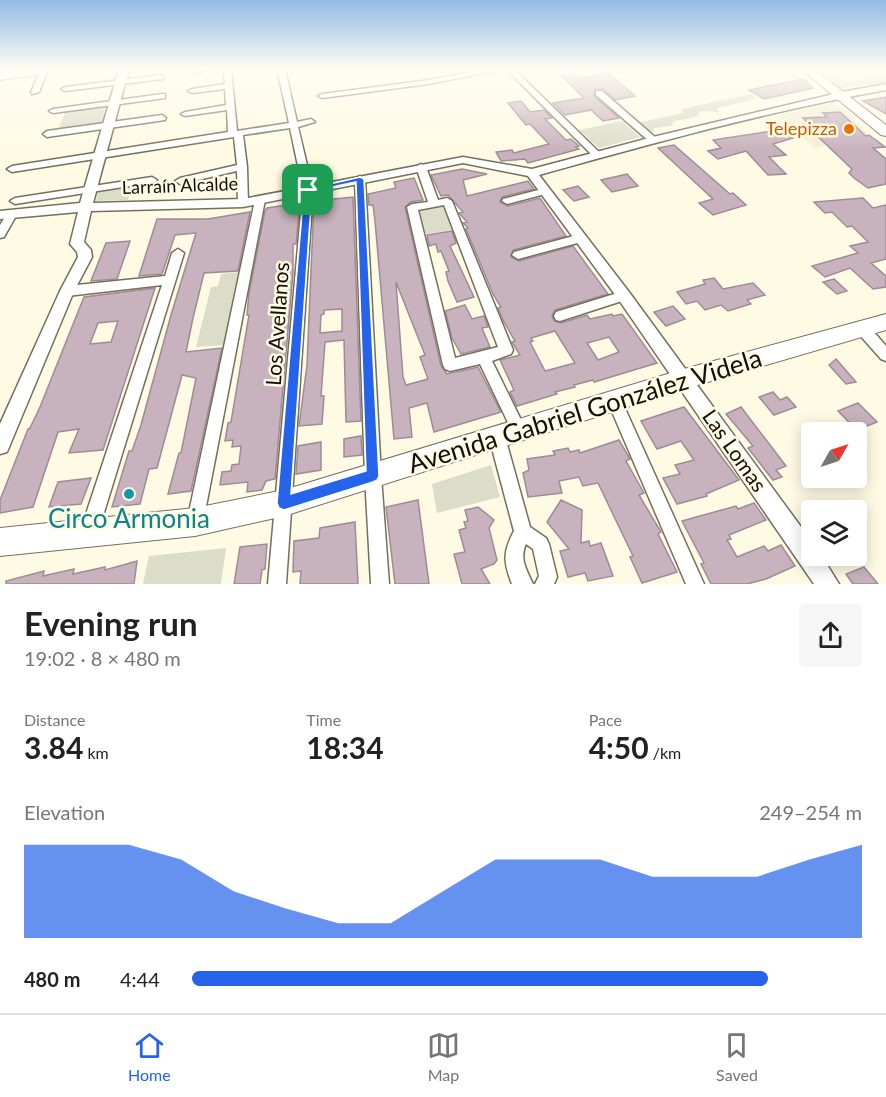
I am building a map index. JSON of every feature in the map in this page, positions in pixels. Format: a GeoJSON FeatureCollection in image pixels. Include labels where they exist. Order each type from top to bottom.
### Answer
{"type":"FeatureCollection","features":[{"type":"Feature","properties":{"kind":"main road"},"geometry":{"type":"LineString","coordinates":[[843,96],[886,132]]}},
{"type":"Feature","properties":{"kind":"main road","name":"Avenida Gabriel González Videla"},"geometry":{"type":"LineString","coordinates":[[0,542],[195,522],[284,503],[614,400],[886,322]]}},
{"type":"Feature","properties":{"kind":"street"},"geometry":{"type":"LineString","coordinates":[[0,444],[67,291],[85,256],[84,250],[77,244],[84,207],[116,96]]}},
{"type":"Feature","properties":{"kind":"street"},"geometry":{"type":"LineString","coordinates":[[53,111],[160,96]]}},
{"type":"Feature","properties":{"kind":"street"},"geometry":{"type":"LineString","coordinates":[[229,96],[242,167],[243,203]]}},
{"type":"Feature","properties":{"kind":"street","name":"Los Avellanos"},"geometry":{"type":"LineString","coordinates":[[277,584],[308,190],[287,96]]}},
{"type":"Feature","properties":{"kind":"street"},"geometry":{"type":"LineString","coordinates":[[537,96],[597,156]]}},
{"type":"Feature","properties":{"kind":"street"},"geometry":{"type":"LineString","coordinates":[[603,96],[653,140]]}},
{"type":"Feature","properties":{"kind":"street","name":"Larraín Alcalde"},"geometry":{"type":"LineString","coordinates":[[9,210],[243,203],[464,160],[532,173],[653,140],[837,96]]}},
{"type":"Feature","properties":{"kind":"street"},"geometry":{"type":"LineString","coordinates":[[185,114],[230,107]]}},
{"type":"Feature","properties":{"kind":"street"},"geometry":{"type":"LineString","coordinates":[[46,134],[162,118]]}},
{"type":"Feature","properties":{"kind":"street"},"geometry":{"type":"LineString","coordinates":[[12,169],[311,122]]}},
{"type":"Feature","properties":{"kind":"street"},"geometry":{"type":"LineString","coordinates":[[180,181],[242,167]]}},
{"type":"Feature","properties":{"kind":"street"},"geometry":{"type":"LineString","coordinates":[[421,167],[434,204]]}},
{"type":"Feature","properties":{"kind":"street","name":"Las Lomas"},"geometry":{"type":"LineString","coordinates":[[532,173],[684,379],[828,584]]}},
{"type":"Feature","properties":{"kind":"street"},"geometry":{"type":"LineString","coordinates":[[360,179],[373,476],[381,584]]}},
{"type":"Feature","properties":{"kind":"street"},"geometry":{"type":"LineString","coordinates":[[0,234],[9,210],[88,189],[152,180]]}},
{"type":"Feature","properties":{"kind":"street"},"geometry":{"type":"LineString","coordinates":[[507,201],[546,191]]}},
{"type":"Feature","properties":{"kind":"street"},"geometry":{"type":"LineString","coordinates":[[195,522],[260,200]]}},
{"type":"Feature","properties":{"kind":"street"},"geometry":{"type":"LineString","coordinates":[[447,201],[506,350],[484,358],[450,364],[412,207],[434,204],[447,201]]}},
{"type":"Feature","properties":{"kind":"street"},"geometry":{"type":"LineString","coordinates":[[518,255],[581,238]]}},
{"type":"Feature","properties":{"kind":"street"},"geometry":{"type":"LineString","coordinates":[[88,534],[178,253]]}},
{"type":"Feature","properties":{"kind":"street"},"geometry":{"type":"LineString","coordinates":[[67,291],[169,280]]}},
{"type":"Feature","properties":{"kind":"street"},"geometry":{"type":"LineString","coordinates":[[560,316],[624,296]]}},
{"type":"Feature","properties":{"kind":"street"},"geometry":{"type":"LineString","coordinates":[[862,328],[886,355]]}},
{"type":"Feature","properties":{"kind":"street"},"geometry":{"type":"LineString","coordinates":[[484,358],[508,433],[523,532],[513,552],[519,579],[524,584]]}},
{"type":"Feature","properties":{"kind":"street"},"geometry":{"type":"LineString","coordinates":[[614,400],[696,584]]}},
{"type":"Feature","properties":{"kind":"street"},"geometry":{"type":"LineString","coordinates":[[523,532],[540,544],[548,577],[544,584]]}},
{"type":"Feature","properties":{"kind":"shaded area"},"geometry":{"type":"Polygon","coordinates":[[[835,102],[868,133],[814,148],[779,116],[835,102]]]}},
{"type":"Feature","properties":{"kind":"green space"},"geometry":{"type":"Polygon","coordinates":[[[740,96],[753,96],[757,99],[717,108],[719,112],[703,111],[698,113],[700,116],[675,121],[671,126],[654,128],[654,131],[646,132],[635,120],[641,122],[679,114],[684,112],[681,111],[683,109],[721,100],[729,104],[724,100],[740,96]]]}},
{"type":"Feature","properties":{"kind":"green space"},"geometry":{"type":"Polygon","coordinates":[[[106,105],[101,125],[57,131],[66,111],[106,105]]]}},
{"type":"Feature","properties":{"kind":"green space"},"geometry":{"type":"Polygon","coordinates":[[[622,121],[640,137],[599,148],[579,130],[622,121]]]}},
{"type":"Feature","properties":{"kind":"green space"},"geometry":{"type":"Polygon","coordinates":[[[131,185],[128,200],[96,201],[98,191],[131,185]]]}},
{"type":"Feature","properties":{"kind":"green space"},"geometry":{"type":"Polygon","coordinates":[[[445,205],[453,230],[426,234],[418,209],[445,205]]]}},
{"type":"Feature","properties":{"kind":"green space"},"geometry":{"type":"Polygon","coordinates":[[[240,272],[225,345],[196,347],[211,287],[218,286],[221,274],[240,272]]]}},
{"type":"Feature","properties":{"kind":"green space"},"geometry":{"type":"Polygon","coordinates":[[[491,465],[500,497],[437,513],[432,484],[491,465]]]}},
{"type":"Feature","properties":{"kind":"green space"},"geometry":{"type":"Polygon","coordinates":[[[226,548],[221,584],[143,584],[149,556],[226,548]]]}},
{"type":"Feature","properties":{"kind":"building"},"geometry":{"type":"Polygon","coordinates":[[[582,96],[595,96],[619,118],[603,121],[591,110],[565,115],[553,103],[584,98],[582,96]]]}},
{"type":"Feature","properties":{"kind":"building"},"geometry":{"type":"Polygon","coordinates":[[[611,96],[634,96],[615,100],[611,96]]]}},
{"type":"Feature","properties":{"kind":"building"},"geometry":{"type":"Polygon","coordinates":[[[759,96],[776,96],[764,99],[759,96]]]}},
{"type":"Feature","properties":{"kind":"building"},"geometry":{"type":"Polygon","coordinates":[[[886,97],[886,114],[863,101],[886,97]]]}},
{"type":"Feature","properties":{"kind":"building"},"geometry":{"type":"Polygon","coordinates":[[[521,101],[530,112],[544,110],[552,118],[545,119],[566,140],[571,139],[579,146],[576,147],[579,149],[528,163],[525,159],[501,161],[496,152],[512,150],[514,153],[549,144],[530,124],[526,125],[508,103],[521,101]]]}},
{"type":"Feature","properties":{"kind":"building"},"geometry":{"type":"Polygon","coordinates":[[[840,112],[866,136],[869,135],[885,147],[873,148],[886,159],[886,184],[868,188],[854,178],[849,173],[852,169],[811,130],[815,130],[803,118],[827,117],[823,113],[840,112]]]}},
{"type":"Feature","properties":{"kind":"building"},"geometry":{"type":"Polygon","coordinates":[[[772,131],[775,133],[782,131],[793,138],[773,144],[786,155],[769,157],[786,174],[768,175],[746,151],[718,159],[708,151],[721,148],[713,140],[772,131]]]}},
{"type":"Feature","properties":{"kind":"building"},"geometry":{"type":"Polygon","coordinates":[[[674,145],[746,205],[713,215],[699,203],[713,199],[658,148],[674,145]]]}},
{"type":"Feature","properties":{"kind":"building"},"geometry":{"type":"Polygon","coordinates":[[[462,169],[487,174],[463,180],[467,196],[528,181],[534,189],[502,197],[500,202],[508,206],[540,198],[566,236],[513,250],[511,257],[519,261],[573,246],[608,294],[555,310],[552,315],[554,321],[561,323],[587,315],[590,319],[622,314],[657,363],[594,382],[593,380],[574,385],[575,387],[555,392],[557,394],[517,406],[510,392],[514,390],[500,360],[520,355],[512,342],[515,341],[498,308],[501,307],[493,294],[466,229],[468,228],[463,223],[467,222],[459,213],[463,212],[448,195],[441,196],[431,175],[462,169]],[[555,331],[531,338],[533,341],[530,342],[545,371],[575,363],[555,331]],[[609,337],[587,343],[598,360],[619,352],[609,337]]]}},
{"type":"Feature","properties":{"kind":"building"},"geometry":{"type":"Polygon","coordinates":[[[627,174],[638,186],[612,192],[601,180],[627,174]]]}},
{"type":"Feature","properties":{"kind":"building"},"geometry":{"type":"Polygon","coordinates":[[[414,178],[423,200],[411,202],[405,207],[441,366],[447,374],[478,367],[501,412],[434,432],[427,403],[409,408],[412,437],[394,439],[375,221],[373,205],[369,205],[368,194],[396,188],[394,182],[414,178]],[[396,282],[403,377],[406,385],[428,379],[420,357],[425,355],[396,282]]]}},
{"type":"Feature","properties":{"kind":"building"},"geometry":{"type":"Polygon","coordinates":[[[578,186],[589,197],[574,201],[563,190],[578,186]]]}},
{"type":"Feature","properties":{"kind":"building"},"geometry":{"type":"Polygon","coordinates":[[[353,197],[361,421],[346,422],[344,340],[325,342],[321,396],[324,396],[322,424],[299,426],[307,365],[314,201],[353,197]],[[342,309],[324,310],[324,314],[321,315],[320,333],[342,331],[342,309]]]}},
{"type":"Feature","properties":{"kind":"building"},"geometry":{"type":"Polygon","coordinates":[[[863,198],[873,208],[886,205],[886,259],[871,263],[886,276],[886,287],[873,289],[850,268],[825,277],[812,266],[858,253],[850,246],[868,242],[852,226],[847,227],[832,212],[825,213],[814,202],[863,198]]]}},
{"type":"Feature","properties":{"kind":"building"},"geometry":{"type":"Polygon","coordinates":[[[300,203],[296,244],[293,244],[293,273],[275,479],[266,481],[262,490],[247,492],[248,482],[220,485],[222,472],[231,471],[232,465],[239,464],[241,446],[232,447],[233,440],[225,441],[228,423],[231,422],[249,315],[247,315],[249,293],[265,211],[267,208],[300,203]]]}},
{"type":"Feature","properties":{"kind":"building"},"geometry":{"type":"Polygon","coordinates":[[[250,212],[238,271],[204,273],[193,318],[186,352],[222,348],[191,491],[168,494],[179,453],[181,453],[196,378],[182,375],[157,468],[149,469],[140,504],[112,507],[129,451],[132,451],[141,425],[196,233],[175,235],[162,274],[139,276],[157,219],[208,219],[250,212]]]}},
{"type":"Feature","properties":{"kind":"building"},"geometry":{"type":"Polygon","coordinates":[[[452,231],[456,243],[450,246],[474,297],[457,302],[448,281],[446,272],[449,271],[441,251],[438,252],[436,244],[429,246],[427,235],[452,231]]]}},
{"type":"Feature","properties":{"kind":"building"},"geometry":{"type":"Polygon","coordinates":[[[130,241],[117,279],[91,281],[106,243],[130,241]]]}},
{"type":"Feature","properties":{"kind":"building"},"geometry":{"type":"Polygon","coordinates":[[[714,278],[723,289],[753,283],[765,295],[747,300],[751,304],[728,311],[721,305],[705,310],[697,301],[686,304],[677,292],[705,284],[703,280],[714,278]]]}},
{"type":"Feature","properties":{"kind":"building"},"geometry":{"type":"Polygon","coordinates":[[[834,279],[847,291],[837,294],[823,282],[834,279]]]}},
{"type":"Feature","properties":{"kind":"building"},"geometry":{"type":"Polygon","coordinates":[[[155,288],[103,450],[69,453],[79,429],[58,432],[33,507],[0,513],[0,500],[84,297],[155,288]],[[118,321],[98,323],[90,344],[111,342],[118,321]]]}},
{"type":"Feature","properties":{"kind":"building"},"geometry":{"type":"Polygon","coordinates":[[[465,305],[472,319],[484,316],[488,327],[482,328],[490,347],[461,354],[452,338],[445,311],[465,305]]]}},
{"type":"Feature","properties":{"kind":"building"},"geometry":{"type":"Polygon","coordinates":[[[673,306],[685,319],[666,326],[654,312],[673,306]]]}},
{"type":"Feature","properties":{"kind":"building"},"geometry":{"type":"Polygon","coordinates":[[[836,359],[856,382],[846,384],[829,365],[836,359]]]}},
{"type":"Feature","properties":{"kind":"building"},"geometry":{"type":"Polygon","coordinates":[[[773,392],[780,400],[787,397],[796,407],[774,415],[759,397],[773,392]]]}},
{"type":"Feature","properties":{"kind":"building"},"geometry":{"type":"Polygon","coordinates":[[[858,403],[877,422],[867,426],[867,422],[849,422],[838,411],[858,403]]]}},
{"type":"Feature","properties":{"kind":"building"},"geometry":{"type":"Polygon","coordinates":[[[684,407],[739,480],[706,494],[707,496],[677,504],[663,478],[680,474],[675,465],[694,460],[681,441],[657,449],[641,421],[684,407]]]}},
{"type":"Feature","properties":{"kind":"building"},"geometry":{"type":"Polygon","coordinates":[[[741,407],[786,466],[776,470],[782,477],[773,480],[748,448],[753,446],[726,414],[741,407]]]}},
{"type":"Feature","properties":{"kind":"building"},"geometry":{"type":"Polygon","coordinates":[[[361,436],[362,455],[344,457],[344,439],[361,436]]]}},
{"type":"Feature","properties":{"kind":"building"},"geometry":{"type":"Polygon","coordinates":[[[619,440],[630,459],[626,461],[644,493],[639,495],[661,532],[658,534],[677,572],[642,583],[630,557],[633,556],[598,483],[583,486],[579,477],[559,481],[562,493],[528,497],[523,473],[529,470],[527,459],[555,455],[553,451],[568,448],[570,452],[579,450],[580,453],[619,440]]]}},
{"type":"Feature","properties":{"kind":"building"},"geometry":{"type":"Polygon","coordinates":[[[321,442],[321,470],[296,474],[298,446],[321,442]]]}},
{"type":"Feature","properties":{"kind":"building"},"geometry":{"type":"Polygon","coordinates":[[[91,478],[81,504],[49,507],[58,482],[91,478]]]}},
{"type":"Feature","properties":{"kind":"building"},"geometry":{"type":"Polygon","coordinates":[[[418,500],[429,584],[395,584],[386,507],[418,500]]]}},
{"type":"Feature","properties":{"kind":"building"},"geometry":{"type":"Polygon","coordinates":[[[561,500],[582,510],[581,543],[589,541],[590,546],[601,543],[613,576],[588,581],[585,573],[568,577],[560,551],[569,549],[547,522],[561,500]]]}},
{"type":"Feature","properties":{"kind":"building"},"geometry":{"type":"Polygon","coordinates":[[[754,503],[766,520],[729,535],[731,539],[727,540],[737,557],[764,546],[768,551],[781,545],[795,566],[766,579],[747,584],[711,584],[701,564],[704,563],[682,521],[736,506],[738,509],[754,503]]]}},
{"type":"Feature","properties":{"kind":"building"},"geometry":{"type":"Polygon","coordinates":[[[478,507],[494,520],[489,528],[497,560],[494,564],[481,569],[490,584],[462,584],[454,554],[465,552],[459,530],[466,528],[464,522],[468,521],[465,510],[478,507]]]}},
{"type":"Feature","properties":{"kind":"building"},"geometry":{"type":"Polygon","coordinates":[[[355,522],[358,584],[300,584],[301,571],[293,572],[294,541],[319,538],[320,528],[355,522]]]}},
{"type":"Feature","properties":{"kind":"building"},"geometry":{"type":"Polygon","coordinates":[[[267,544],[265,569],[262,570],[260,584],[234,584],[240,547],[267,544]]]}},
{"type":"Feature","properties":{"kind":"building"},"geometry":{"type":"Polygon","coordinates":[[[137,561],[134,584],[6,584],[6,581],[44,571],[43,576],[74,569],[73,574],[105,567],[105,570],[137,561]]]}},
{"type":"Feature","properties":{"kind":"building"},"geometry":{"type":"Polygon","coordinates":[[[864,567],[878,584],[853,584],[846,574],[864,567]]]}},
{"type":"Feature","properties":{"kind":"place","name":"Telepizza"},"geometry":{"type":"Point","coordinates":[849,129]}},
{"type":"Feature","properties":{"kind":"place","name":"Circo Armonia"},"geometry":{"type":"Point","coordinates":[129,494]}},
{"type":"Feature","properties":{"kind":"route"},"geometry":{"type":"LineString","coordinates":[[360,179],[373,476],[284,503],[308,190],[360,179]]}}]}
